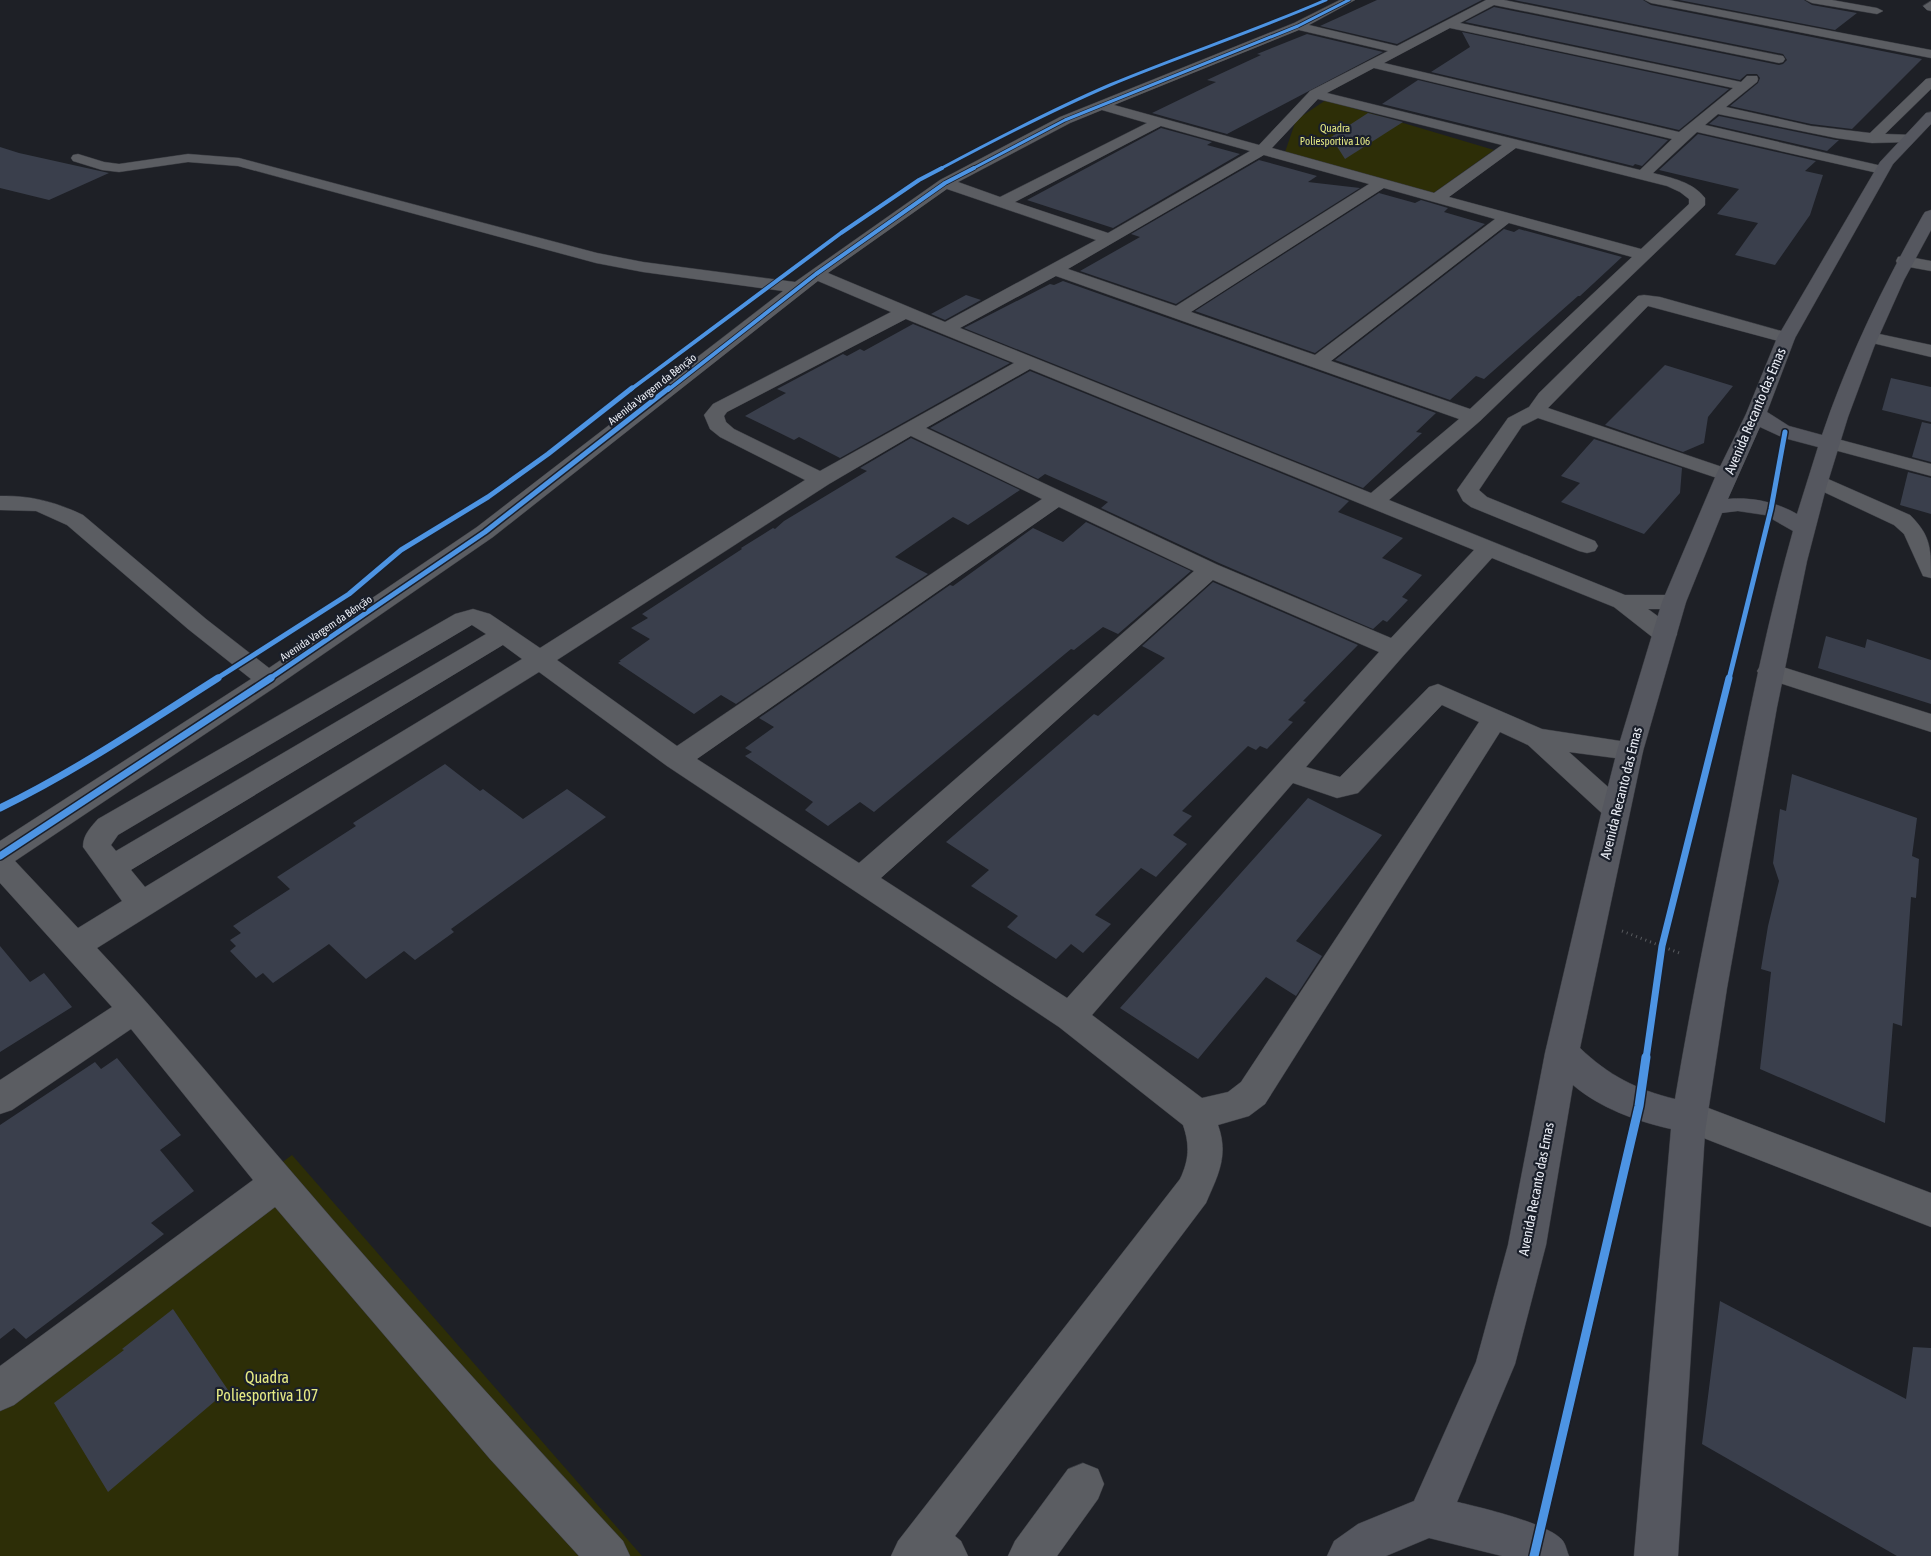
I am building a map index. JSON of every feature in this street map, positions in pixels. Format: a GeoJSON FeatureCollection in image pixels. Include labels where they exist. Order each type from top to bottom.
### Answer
{"type":"FeatureCollection","features":[{"type":"Feature","properties":{"kind":"main road","name":"Avenida Recanto das Emas"},"geometry":{"type":"LineString","coordinates":[[1429,1517],[1495,1364],[1527,1245],[1562,1053],[1616,810],[1630,751],[1674,602],[1727,475],[1756,414],[1786,338],[1881,156],[1926,126]]}},
{"type":"Feature","properties":{"kind":"main road"},"geometry":{"type":"LineString","coordinates":[[1656,1556],[1690,1117],[1715,966],[1770,671],[1805,529],[1833,429],[1870,337],[1917,263],[1931,215]]}},
{"type":"Feature","properties":{"kind":"main road"},"geometry":{"type":"LineString","coordinates":[[1756,414],[1772,426],[1800,438],[1830,443]]}},
{"type":"Feature","properties":{"kind":"main road"},"geometry":{"type":"LineString","coordinates":[[1714,508],[1729,504],[1749,504],[1771,509],[1791,518],[1805,529]]}},
{"type":"Feature","properties":{"kind":"main road"},"geometry":{"type":"LineString","coordinates":[[1562,1053],[1592,1080],[1639,1106],[1690,1117]]}},
{"type":"Feature","properties":{"kind":"main road"},"geometry":{"type":"LineString","coordinates":[[1350,1556],[1373,1539],[1429,1517],[1505,1535],[1536,1548],[1546,1556]]}},
{"type":"Feature","properties":{"kind":"street","name":"Avenida Vargem da Bênção"},"geometry":{"type":"LineString","coordinates":[[0,856],[268,680],[485,532],[816,274],[945,183],[1065,120],[1298,26],[1350,0]]}},
{"type":"Feature","properties":{"kind":"street"},"geometry":{"type":"LineString","coordinates":[[1652,0],[1815,30],[1931,54]]}},
{"type":"Feature","properties":{"kind":"street"},"geometry":{"type":"LineString","coordinates":[[1812,0],[1880,9],[1845,36]]}},
{"type":"Feature","properties":{"kind":"street"},"geometry":{"type":"LineString","coordinates":[[947,328],[1110,239],[1262,150],[1315,94],[1494,1],[1783,56],[1742,86],[1682,137],[1643,175]]}},
{"type":"Feature","properties":{"kind":"street"},"geometry":{"type":"LineString","coordinates":[[1448,24],[1742,86]]}},
{"type":"Feature","properties":{"kind":"street"},"geometry":{"type":"LineString","coordinates":[[1298,26],[1398,50]]}},
{"type":"Feature","properties":{"kind":"street"},"geometry":{"type":"LineString","coordinates":[[1800,42],[1815,30]]}},
{"type":"Feature","properties":{"kind":"street"},"geometry":{"type":"LineString","coordinates":[[1373,64],[1682,137]]}},
{"type":"Feature","properties":{"kind":"street"},"geometry":{"type":"LineString","coordinates":[[1881,156],[1931,82]]}},
{"type":"Feature","properties":{"kind":"street"},"geometry":{"type":"LineString","coordinates":[[1315,94],[1643,175],[1691,191],[1696,198],[1697,204],[1472,417],[1375,501]]}},
{"type":"Feature","properties":{"kind":"street"},"geometry":{"type":"LineString","coordinates":[[1099,105],[1643,255]]}},
{"type":"Feature","properties":{"kind":"street"},"geometry":{"type":"LineString","coordinates":[[1712,113],[1881,156]]}},
{"type":"Feature","properties":{"kind":"street"},"geometry":{"type":"LineString","coordinates":[[1712,113],[1821,132],[1881,156]]}},
{"type":"Feature","properties":{"kind":"street"},"geometry":{"type":"LineString","coordinates":[[1002,202],[1159,122]]}},
{"type":"Feature","properties":{"kind":"street"},"geometry":{"type":"LineString","coordinates":[[1694,127],[1881,156]]}},
{"type":"Feature","properties":{"kind":"street"},"geometry":{"type":"LineString","coordinates":[[1436,198],[1514,143]]}},
{"type":"Feature","properties":{"kind":"street"},"geometry":{"type":"LineString","coordinates":[[78,158],[102,166],[120,168],[188,158],[239,162],[596,258],[643,267],[799,288]]}},
{"type":"Feature","properties":{"kind":"street"},"geometry":{"type":"LineString","coordinates":[[945,183],[1110,239]]}},
{"type":"Feature","properties":{"kind":"street"},"geometry":{"type":"LineString","coordinates":[[1179,312],[1380,184]]}},
{"type":"Feature","properties":{"kind":"street"},"geometry":{"type":"LineString","coordinates":[[1316,363],[1506,218]]}},
{"type":"Feature","properties":{"kind":"street"},"geometry":{"type":"LineString","coordinates":[[1054,269],[1472,417]]}},
{"type":"Feature","properties":{"kind":"street"},"geometry":{"type":"LineString","coordinates":[[816,274],[905,312],[1622,602],[1665,634]]}},
{"type":"Feature","properties":{"kind":"street"},"geometry":{"type":"LineString","coordinates":[[1587,546],[1479,502],[1470,496],[1468,490],[1515,422],[1536,411],[1546,397],[1644,300],[1654,301],[1786,338]]}},
{"type":"Feature","properties":{"kind":"street"},"geometry":{"type":"LineString","coordinates":[[821,479],[727,433],[717,425],[714,415],[720,408],[905,312]]}},
{"type":"Feature","properties":{"kind":"street"},"geometry":{"type":"LineString","coordinates":[[1870,337],[1931,351]]}},
{"type":"Feature","properties":{"kind":"street"},"geometry":{"type":"LineString","coordinates":[[1554,339],[1593,350]]}},
{"type":"Feature","properties":{"kind":"street"},"geometry":{"type":"LineString","coordinates":[[76,945],[540,660],[821,479],[1029,362]]}},
{"type":"Feature","properties":{"kind":"street"},"geometry":{"type":"LineString","coordinates":[[1536,411],[1727,475]]}},
{"type":"Feature","properties":{"kind":"street"},"geometry":{"type":"LineString","coordinates":[[912,428],[1210,570],[1395,649]]}},
{"type":"Feature","properties":{"kind":"street"},"geometry":{"type":"LineString","coordinates":[[1830,443],[1931,470]]}},
{"type":"Feature","properties":{"kind":"street"},"geometry":{"type":"LineString","coordinates":[[1819,481],[1902,520],[1914,531],[1931,571]]}},
{"type":"Feature","properties":{"kind":"street"},"geometry":{"type":"LineString","coordinates":[[676,758],[1057,498]]}},
{"type":"Feature","properties":{"kind":"street"},"geometry":{"type":"LineString","coordinates":[[0,503],[20,502],[52,507],[74,520],[197,624],[268,680]]}},
{"type":"Feature","properties":{"kind":"street"},"geometry":{"type":"LineString","coordinates":[[1070,1017],[1395,649],[1489,548]]}},
{"type":"Feature","properties":{"kind":"street"},"geometry":{"type":"LineString","coordinates":[[862,878],[1210,570]]}},
{"type":"Feature","properties":{"kind":"street"},"geometry":{"type":"LineString","coordinates":[[1622,602],[1674,602]]}},
{"type":"Feature","properties":{"kind":"street"},"geometry":{"type":"LineString","coordinates":[[142,905],[97,846],[97,840],[108,827],[464,619],[473,617],[481,619],[504,634],[676,758],[862,878],[1070,1017],[1197,1115],[1208,1151],[1193,1191],[928,1551]]}},
{"type":"Feature","properties":{"kind":"street"},"geometry":{"type":"LineString","coordinates":[[112,867],[504,634]]}},
{"type":"Feature","properties":{"kind":"street"},"geometry":{"type":"LineString","coordinates":[[1770,671],[1931,723]]}},
{"type":"Feature","properties":{"kind":"street"},"geometry":{"type":"LineString","coordinates":[[1287,771],[1337,788],[1348,786],[1438,692],[1537,738],[1630,751]]}},
{"type":"Feature","properties":{"kind":"street"},"geometry":{"type":"LineString","coordinates":[[1197,1115],[1237,1105],[1253,1093],[1495,719]]}},
{"type":"Feature","properties":{"kind":"street"},"geometry":{"type":"LineString","coordinates":[[1537,738],[1616,810]]}},
{"type":"Feature","properties":{"kind":"street"},"geometry":{"type":"LineString","coordinates":[[0,864],[134,1010],[278,1183],[505,1444],[608,1556]]}},
{"type":"Feature","properties":{"kind":"street"},"geometry":{"type":"LineString","coordinates":[[0,1099],[134,1010]]}},
{"type":"Feature","properties":{"kind":"street"},"geometry":{"type":"LineString","coordinates":[[1690,1117],[1931,1210]]}},
{"type":"Feature","properties":{"kind":"street"},"geometry":{"type":"LineString","coordinates":[[0,1391],[278,1183]]}},
{"type":"Feature","properties":{"kind":"street"},"geometry":{"type":"LineString","coordinates":[[1030,1556],[1083,1484]]}},
{"type":"Feature","properties":{"kind":"path"},"geometry":{"type":"LineString","coordinates":[[1592,919],[1715,966]]}},
{"type":"Feature","properties":{"kind":"path"},"geometry":{"type":"LineString","coordinates":[[1661,956],[1664,937]]}},
{"type":"Feature","properties":{"kind":"green space","name":"Quadra Poliesportiva 106"},"geometry":{"type":"Polygon","coordinates":[[[1326,100],[1494,150],[1432,194],[1285,152],[1296,120],[1326,100]]]}},
{"type":"Feature","properties":{"kind":"green space","name":"Quadra Poliesportiva 107"},"geometry":{"type":"Polygon","coordinates":[[[292,1155],[642,1556],[0,1556],[0,1373],[292,1155]]]}},
{"type":"Feature","properties":{"kind":"building"},"geometry":{"type":"Polygon","coordinates":[[[1377,0],[1482,0],[1397,44],[1320,26],[1377,0]]]}},
{"type":"Feature","properties":{"kind":"building"},"geometry":{"type":"Polygon","coordinates":[[[1514,0],[1643,0],[1651,5],[1922,59],[1852,129],[1811,124],[1730,106],[1758,83],[1760,78],[1757,74],[1747,74],[1740,80],[1465,22],[1494,7],[1779,65],[1787,60],[1783,54],[1514,0]]]}},
{"type":"Feature","properties":{"kind":"building"},"geometry":{"type":"Polygon","coordinates":[[[1679,0],[1804,0],[1812,5],[1857,13],[1835,30],[1679,0]]]}},
{"type":"Feature","properties":{"kind":"building"},"geometry":{"type":"Polygon","coordinates":[[[1462,32],[1729,89],[1679,130],[1431,72],[1470,47],[1462,32]]]}},
{"type":"Feature","properties":{"kind":"building"},"geometry":{"type":"Polygon","coordinates":[[[1307,34],[1383,52],[1227,134],[1152,113],[1216,82],[1207,80],[1261,55],[1257,54],[1307,34]]]}},
{"type":"Feature","properties":{"kind":"building"},"geometry":{"type":"Polygon","coordinates":[[[1418,80],[1668,140],[1642,166],[1635,164],[1633,166],[1382,104],[1418,80]]]}},
{"type":"Feature","properties":{"kind":"building"},"geometry":{"type":"Polygon","coordinates":[[[1368,113],[1403,122],[1345,159],[1331,137],[1368,113]]]}},
{"type":"Feature","properties":{"kind":"building"},"geometry":{"type":"Polygon","coordinates":[[[1719,116],[1839,140],[1827,151],[1709,124],[1719,116]]]}},
{"type":"Feature","properties":{"kind":"building"},"geometry":{"type":"Polygon","coordinates":[[[1161,128],[1212,142],[1207,145],[1240,154],[1113,228],[1027,200],[1161,128]]]}},
{"type":"Feature","properties":{"kind":"building"},"geometry":{"type":"Polygon","coordinates":[[[1698,134],[1816,161],[1805,171],[1823,175],[1810,215],[1775,265],[1735,255],[1758,223],[1717,214],[1739,189],[1659,170],[1698,134]]]}},
{"type":"Feature","properties":{"kind":"building"},"geometry":{"type":"Polygon","coordinates":[[[0,147],[109,173],[49,200],[0,188],[0,147]]]}},
{"type":"Feature","properties":{"kind":"building"},"geometry":{"type":"Polygon","coordinates":[[[1259,160],[1317,176],[1308,182],[1360,188],[1176,304],[1080,271],[1140,237],[1131,234],[1259,160]]]}},
{"type":"Feature","properties":{"kind":"building"},"geometry":{"type":"Polygon","coordinates":[[[1379,193],[1415,203],[1421,200],[1448,208],[1444,212],[1485,224],[1315,353],[1195,311],[1379,193]]]}},
{"type":"Feature","properties":{"kind":"building"},"geometry":{"type":"Polygon","coordinates":[[[1504,229],[1514,232],[1519,229],[1622,257],[1484,379],[1476,376],[1450,400],[1335,360],[1504,229]]]}},
{"type":"Feature","properties":{"kind":"building"},"geometry":{"type":"Polygon","coordinates":[[[1063,281],[1436,413],[1416,432],[1422,433],[1363,488],[964,328],[1050,284],[1054,285],[1063,281]]]}},
{"type":"Feature","properties":{"kind":"building"},"geometry":{"type":"Polygon","coordinates":[[[966,295],[981,300],[945,320],[931,314],[966,295]]]}},
{"type":"Feature","properties":{"kind":"building"},"geometry":{"type":"Polygon","coordinates":[[[913,324],[1010,363],[840,458],[799,437],[794,440],[745,416],[786,393],[777,389],[843,354],[847,356],[860,349],[864,351],[913,324]]]}},
{"type":"Feature","properties":{"kind":"building"},"geometry":{"type":"Polygon","coordinates":[[[1665,365],[1733,386],[1708,417],[1704,443],[1683,452],[1605,425],[1665,365]]]}},
{"type":"Feature","properties":{"kind":"building"},"geometry":{"type":"Polygon","coordinates":[[[1030,371],[1349,501],[1338,512],[1403,538],[1382,558],[1422,575],[1402,597],[1408,600],[1387,622],[1383,620],[1373,629],[1219,563],[1101,508],[1108,502],[1045,474],[1038,479],[930,428],[1030,371]]]}},
{"type":"Feature","properties":{"kind":"building"},"geometry":{"type":"Polygon","coordinates":[[[1891,378],[1931,387],[1931,422],[1882,410],[1891,378]]]}},
{"type":"Feature","properties":{"kind":"building"},"geometry":{"type":"Polygon","coordinates":[[[1922,422],[1931,424],[1931,462],[1912,457],[1922,422]]]}},
{"type":"Feature","properties":{"kind":"building"},"geometry":{"type":"Polygon","coordinates":[[[911,438],[1020,490],[968,525],[953,517],[895,557],[928,574],[736,704],[721,695],[694,714],[618,663],[650,639],[631,628],[648,618],[642,614],[741,548],[773,528],[775,529],[784,521],[867,471],[860,468],[911,438]]]}},
{"type":"Feature","properties":{"kind":"building"},"geometry":{"type":"Polygon","coordinates":[[[1594,439],[1682,468],[1680,493],[1644,534],[1561,502],[1580,483],[1561,476],[1594,439]]]}},
{"type":"Feature","properties":{"kind":"building"},"geometry":{"type":"Polygon","coordinates":[[[1908,472],[1931,478],[1931,514],[1900,505],[1908,472]]]}},
{"type":"Feature","properties":{"kind":"building"},"geometry":{"type":"Polygon","coordinates":[[[1086,522],[1191,571],[1118,634],[1103,627],[1074,650],[1071,649],[874,812],[860,802],[828,826],[805,810],[813,802],[745,756],[752,752],[745,748],[774,727],[759,718],[950,585],[953,586],[1033,528],[1063,542],[1086,522]]]}},
{"type":"Feature","properties":{"kind":"building"},"geometry":{"type":"Polygon","coordinates":[[[1213,582],[1358,645],[1303,701],[1306,702],[1288,720],[1293,722],[1267,749],[1260,746],[1256,750],[1248,746],[1182,811],[1192,816],[1173,835],[1187,844],[1156,877],[1141,868],[1095,915],[1111,924],[1083,953],[1071,944],[1056,959],[1007,927],[1018,916],[971,886],[989,870],[946,842],[1094,714],[1098,716],[1165,658],[1142,646],[1213,582]]]}},
{"type":"Feature","properties":{"kind":"building"},"geometry":{"type":"Polygon","coordinates":[[[1826,636],[1865,648],[1867,639],[1931,660],[1931,704],[1818,668],[1826,636]]]}},
{"type":"Feature","properties":{"kind":"building"},"geometry":{"type":"Polygon","coordinates":[[[445,764],[480,791],[483,789],[523,819],[567,789],[606,817],[451,929],[454,932],[415,960],[404,951],[366,979],[329,944],[273,983],[263,973],[256,978],[230,951],[236,946],[230,940],[241,933],[233,926],[290,889],[277,877],[356,826],[353,823],[445,764]]]}},
{"type":"Feature","properties":{"kind":"building"},"geometry":{"type":"Polygon","coordinates":[[[1792,774],[1917,818],[1912,856],[1919,859],[1916,898],[1911,897],[1902,1026],[1893,1023],[1885,1123],[1760,1069],[1771,972],[1761,969],[1768,926],[1779,881],[1773,863],[1780,809],[1786,811],[1792,774]]]}},
{"type":"Feature","properties":{"kind":"building"},"geometry":{"type":"Polygon","coordinates":[[[1308,798],[1382,835],[1296,941],[1322,956],[1296,996],[1266,977],[1198,1059],[1120,1008],[1308,798]]]}},
{"type":"Feature","properties":{"kind":"building"},"geometry":{"type":"Polygon","coordinates":[[[0,946],[30,982],[44,973],[72,1007],[0,1052],[0,946]]]}},
{"type":"Feature","properties":{"kind":"building"},"geometry":{"type":"Polygon","coordinates":[[[117,1058],[181,1135],[160,1150],[194,1191],[151,1223],[164,1234],[104,1280],[26,1339],[14,1328],[0,1339],[0,1125],[95,1062],[101,1069],[117,1058]]]}},
{"type":"Feature","properties":{"kind":"building"},"geometry":{"type":"Polygon","coordinates":[[[1720,1301],[1906,1399],[1913,1347],[1931,1348],[1931,1556],[1897,1556],[1702,1444],[1720,1301]]]}},
{"type":"Feature","properties":{"kind":"building"},"geometry":{"type":"Polygon","coordinates":[[[173,1309],[228,1390],[108,1492],[54,1403],[124,1350],[122,1349],[173,1309]]]}},
{"type":"Feature","properties":{"kind":"cycle path"},"geometry":{"type":"LineString","coordinates":[[0,808],[37,790],[118,742],[349,594],[401,550],[488,497],[548,454],[664,363],[841,233],[919,180],[1026,123],[1111,85],[1278,21],[1326,0]]}},
{"type":"Feature","properties":{"kind":"cycle path"},"geometry":{"type":"LineString","coordinates":[[0,856],[268,680],[485,532],[816,274],[945,183],[1065,120],[1298,26],[1349,0]]}},
{"type":"Feature","properties":{"kind":"cycle path"},"geometry":{"type":"LineString","coordinates":[[1534,1556],[1639,1106],[1662,946],[1771,509],[1785,432]]}}]}
